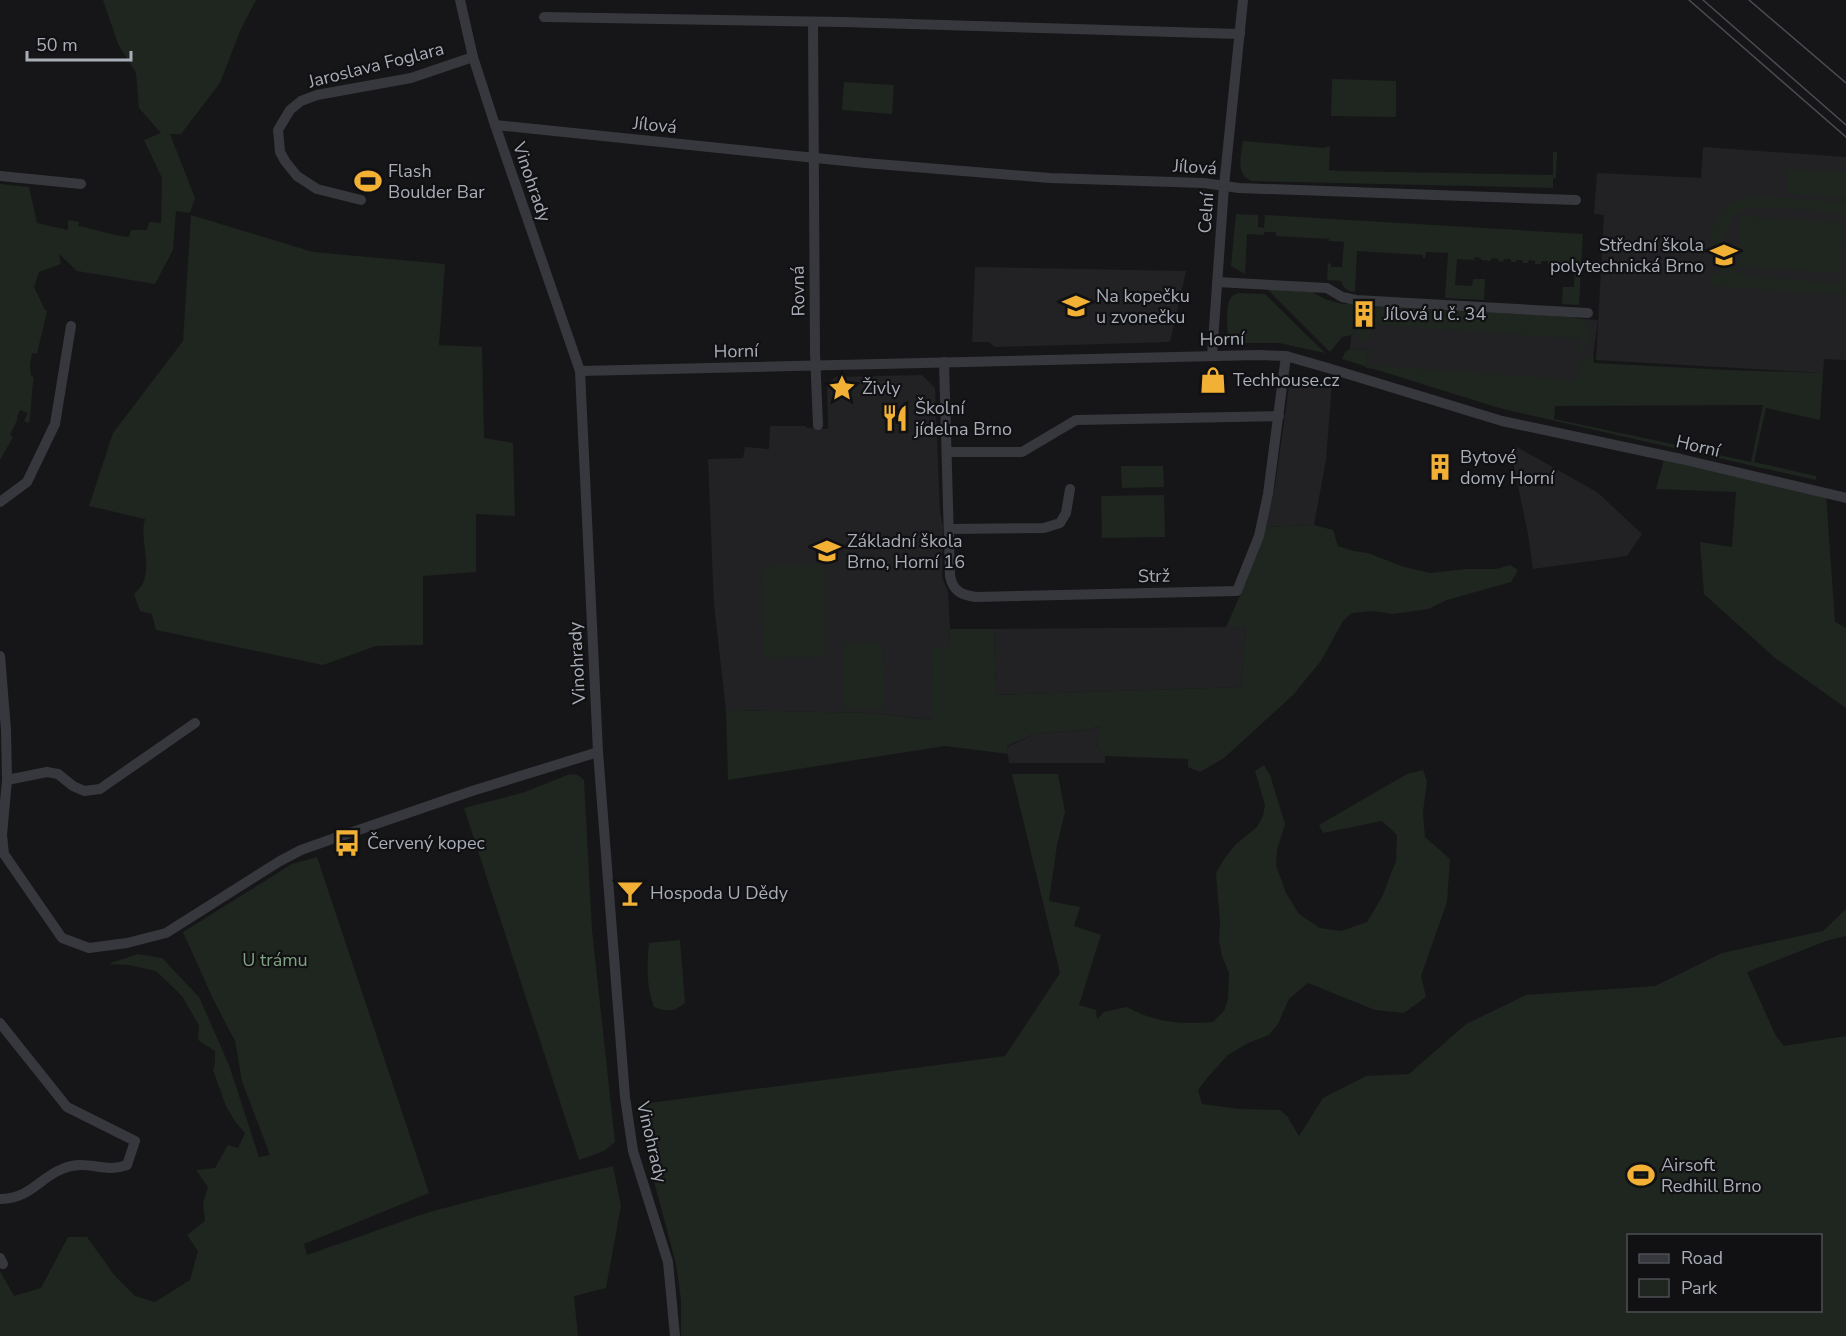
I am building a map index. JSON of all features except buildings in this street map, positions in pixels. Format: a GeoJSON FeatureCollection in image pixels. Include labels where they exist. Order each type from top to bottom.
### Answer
{"type":"FeatureCollection","features":[{"type":"Feature","properties":{"kind":"street","name":"Vinohrady"},"geometry":{"type":"LineString","coordinates":[[460,0],[473,57],[580,371],[598,752],[625,1097],[633,1151],[668,1262],[675,1336]]}},
{"type":"Feature","properties":{"kind":"street","name":"Celní"},"geometry":{"type":"LineString","coordinates":[[1212,356],[1224,186],[1243,0]]}},
{"type":"Feature","properties":{"kind":"street"},"geometry":{"type":"LineString","coordinates":[[544,17],[1240,34]]}},
{"type":"Feature","properties":{"kind":"street"},"geometry":{"type":"LineString","coordinates":[[813,22],[813,157]]}},
{"type":"Feature","properties":{"kind":"street","name":"Jaroslava Foglara"},"geometry":{"type":"LineString","coordinates":[[361,200],[317,189],[297,176],[285,161],[280,152],[278,130],[290,110],[301,101],[317,94],[411,78],[473,57]]}},
{"type":"Feature","properties":{"kind":"street","name":"Jílová"},"geometry":{"type":"LineString","coordinates":[[495,125],[865,163],[1050,178],[1576,200]]}},
{"type":"Feature","properties":{"kind":"street","name":"Rovná"},"geometry":{"type":"LineString","coordinates":[[813,157],[818,425]]}},
{"type":"Feature","properties":{"kind":"street"},"geometry":{"type":"LineString","coordinates":[[0,176],[81,183]]}},
{"type":"Feature","properties":{"kind":"street"},"geometry":{"type":"LineString","coordinates":[[1217,282],[1327,288],[1342,297],[1356,300],[1588,313]]}},
{"type":"Feature","properties":{"kind":"street"},"geometry":{"type":"LineString","coordinates":[[0,502],[27,482],[55,424],[71,326]]}},
{"type":"Feature","properties":{"kind":"street","name":"Horní"},"geometry":{"type":"LineString","coordinates":[[580,371],[1286,356],[1502,421],[1681,459],[1846,498]]}},
{"type":"Feature","properties":{"kind":"street","name":"Strž"},"geometry":{"type":"LineString","coordinates":[[944,362],[950,576],[952,585],[961,595],[976,597],[1237,591],[1259,536],[1268,494],[1286,356]]}},
{"type":"Feature","properties":{"kind":"street"},"geometry":{"type":"LineString","coordinates":[[947,453],[1022,452],[1076,420],[1279,416]]}},
{"type":"Feature","properties":{"kind":"street"},"geometry":{"type":"LineString","coordinates":[[949,529],[1044,528],[1060,523],[1066,513],[1070,489]]}},
{"type":"Feature","properties":{"kind":"street"},"geometry":{"type":"LineString","coordinates":[[0,656],[6,730],[7,780],[2,835],[4,854],[62,938],[90,948],[127,943],[166,933],[301,850],[472,791],[598,752]]}},
{"type":"Feature","properties":{"kind":"street"},"geometry":{"type":"LineString","coordinates":[[7,780],[47,772],[58,774],[73,786],[84,791],[99,789],[195,723]]}},
{"type":"Feature","properties":{"kind":"street"},"geometry":{"type":"LineString","coordinates":[[0,1023],[67,1107],[135,1141],[127,1165],[116,1169],[84,1164],[62,1169],[24,1195],[0,1199]]}},
{"type":"Feature","properties":{"kind":"shaded area","name":"Střední škola polytechnická Brno"},"geometry":{"type":"Polygon","coordinates":[[[1703,147],[1846,157],[1846,360],[1824,359],[1823,373],[1596,360],[1604,215],[1594,214],[1597,173],[1701,178],[1703,147]]]}},
{"type":"Feature","properties":{"kind":"shaded area","name":"Na kopečku u zvonečku"},"geometry":{"type":"Polygon","coordinates":[[[975,267],[1186,271],[1170,342],[995,347],[989,342],[972,342],[975,267]]]}},
{"type":"Feature","properties":{"kind":"shaded area"},"geometry":{"type":"Polygon","coordinates":[[[1354,303],[1598,320],[1588,392],[1366,368],[1368,350],[1350,349],[1354,303]]]}},
{"type":"Feature","properties":{"kind":"shaded area","name":"Základní škola Brno, Horní 16"},"geometry":{"type":"Polygon","coordinates":[[[922,375],[935,388],[940,512],[943,525],[942,577],[948,592],[950,629],[949,647],[931,647],[933,720],[870,713],[726,710],[714,605],[708,459],[743,458],[745,447],[769,449],[770,426],[806,426],[807,428],[828,429],[827,384],[836,377],[922,375]]]}},
{"type":"Feature","properties":{"kind":"shaded area"},"geometry":{"type":"Polygon","coordinates":[[[1290,379],[1332,382],[1326,460],[1314,525],[1266,527],[1275,486],[1290,379]]]}},
{"type":"Feature","properties":{"kind":"shaded area"},"geometry":{"type":"Polygon","coordinates":[[[1515,446],[1597,492],[1642,534],[1627,556],[1533,569],[1513,462],[1515,446]]]}},
{"type":"Feature","properties":{"kind":"shaded area"},"geometry":{"type":"Polygon","coordinates":[[[1246,627],[1241,687],[996,695],[994,629],[1246,627]]]}},
{"type":"Feature","properties":{"kind":"shaded area"},"geometry":{"type":"Polygon","coordinates":[[[1102,726],[1096,744],[1105,756],[1105,763],[1009,763],[1007,747],[1036,733],[1086,730],[1102,726]]]}},
{"type":"Feature","properties":{"kind":"green space"},"geometry":{"type":"Polygon","coordinates":[[[103,0],[256,0],[240,31],[220,83],[181,134],[170,134],[195,198],[190,213],[176,211],[173,250],[155,284],[77,271],[59,254],[61,264],[39,272],[34,287],[47,311],[37,354],[32,353],[30,365],[31,376],[34,377],[29,423],[24,421],[28,413],[20,410],[10,435],[13,437],[0,460],[0,184],[29,187],[37,223],[68,230],[68,220],[79,222],[78,226],[129,237],[131,230],[147,230],[149,222],[161,223],[162,178],[144,140],[161,133],[139,108],[136,73],[118,44],[103,0]]]}},
{"type":"Feature","properties":{"kind":"green space"},"geometry":{"type":"Polygon","coordinates":[[[1332,79],[1396,81],[1396,117],[1331,116],[1332,79]]]}},
{"type":"Feature","properties":{"kind":"green space"},"geometry":{"type":"Polygon","coordinates":[[[844,82],[894,85],[892,114],[842,110],[844,82]]]}},
{"type":"Feature","properties":{"kind":"green space"},"geometry":{"type":"Polygon","coordinates":[[[1243,141],[1323,148],[1330,146],[1329,170],[1342,171],[1553,175],[1553,152],[1557,152],[1556,178],[1553,179],[1553,188],[1252,181],[1241,170],[1243,141]]]}},
{"type":"Feature","properties":{"kind":"green space"},"geometry":{"type":"Polygon","coordinates":[[[1788,169],[1846,172],[1846,198],[1787,194],[1788,169]]]}},
{"type":"Feature","properties":{"kind":"green space"},"geometry":{"type":"Polygon","coordinates":[[[1752,196],[1842,202],[1846,203],[1846,219],[1836,213],[1816,211],[1775,208],[1745,209],[1731,223],[1723,239],[1724,254],[1731,266],[1743,276],[1837,283],[1846,276],[1846,295],[1710,286],[1711,274],[1722,274],[1710,254],[1714,223],[1729,205],[1752,196]]]}},
{"type":"Feature","properties":{"kind":"green space"},"geometry":{"type":"Polygon","coordinates":[[[1236,214],[1258,215],[1258,227],[1264,228],[1265,215],[1583,234],[1579,305],[1562,304],[1563,287],[1574,287],[1575,266],[1560,265],[1560,262],[1548,264],[1548,261],[1541,261],[1541,264],[1535,264],[1535,261],[1529,260],[1528,263],[1523,263],[1523,260],[1511,262],[1511,259],[1504,259],[1503,262],[1498,259],[1491,258],[1491,261],[1475,257],[1474,260],[1457,259],[1455,285],[1472,286],[1473,279],[1485,279],[1484,300],[1445,298],[1448,253],[1426,252],[1423,258],[1423,255],[1357,251],[1355,292],[1350,291],[1344,288],[1341,281],[1327,280],[1328,263],[1331,267],[1342,267],[1344,242],[1276,236],[1276,232],[1264,232],[1264,235],[1247,234],[1245,274],[1231,266],[1236,214]]]}},
{"type":"Feature","properties":{"kind":"green space"},"geometry":{"type":"Polygon","coordinates":[[[191,215],[313,252],[445,264],[439,345],[482,347],[484,438],[513,443],[515,516],[476,514],[476,572],[423,576],[423,645],[376,646],[323,665],[156,630],[152,614],[140,611],[134,594],[142,584],[145,575],[143,535],[145,519],[89,506],[113,433],[183,341],[191,215]]]}},
{"type":"Feature","properties":{"kind":"green space"},"geometry":{"type":"Polygon","coordinates":[[[1741,216],[1844,223],[1840,273],[1738,267],[1741,216]]]}},
{"type":"Feature","properties":{"kind":"green space"},"geometry":{"type":"Polygon","coordinates":[[[1267,289],[1312,292],[1342,304],[1354,303],[1352,335],[1342,337],[1330,352],[1267,289]]]}},
{"type":"Feature","properties":{"kind":"green space"},"geometry":{"type":"Polygon","coordinates":[[[1235,294],[1265,294],[1325,353],[1279,343],[1237,343],[1230,340],[1227,326],[1229,303],[1235,294]]]}},
{"type":"Feature","properties":{"kind":"green space"},"geometry":{"type":"Polygon","coordinates":[[[1372,306],[1572,317],[1587,324],[1589,340],[1586,348],[1580,354],[1581,339],[1370,324],[1372,306]]]}},
{"type":"Feature","properties":{"kind":"green space"},"geometry":{"type":"Polygon","coordinates":[[[1356,323],[1370,324],[1369,340],[1355,339],[1356,323]]]}},
{"type":"Feature","properties":{"kind":"green space"},"geometry":{"type":"Polygon","coordinates":[[[1350,349],[1368,350],[1367,365],[1578,380],[1579,363],[1591,355],[1593,355],[1594,363],[1823,373],[1820,420],[1766,408],[1754,462],[1816,476],[1816,480],[1691,452],[1692,449],[1751,462],[1763,405],[1555,406],[1554,419],[1677,445],[1678,449],[1499,408],[1342,359],[1345,352],[1350,349]]]}},
{"type":"Feature","properties":{"kind":"green space"},"geometry":{"type":"Polygon","coordinates":[[[1664,459],[1826,495],[1835,622],[1846,628],[1846,708],[1775,658],[1704,594],[1700,542],[1732,547],[1736,492],[1656,489],[1664,459]]]}},
{"type":"Feature","properties":{"kind":"green space"},"geometry":{"type":"Polygon","coordinates":[[[1121,466],[1163,466],[1164,487],[1122,488],[1121,466]]]}},
{"type":"Feature","properties":{"kind":"green space"},"geometry":{"type":"Polygon","coordinates":[[[1164,495],[1165,537],[1102,538],[1101,496],[1164,495]]]}},
{"type":"Feature","properties":{"kind":"green space"},"geometry":{"type":"Polygon","coordinates":[[[1314,525],[1333,530],[1338,546],[1430,573],[1466,569],[1496,569],[1510,565],[1518,570],[1511,582],[1447,600],[1428,609],[1393,614],[1373,611],[1352,613],[1343,621],[1321,661],[1293,695],[1224,758],[1200,772],[1188,767],[1188,759],[1105,756],[1096,744],[1101,726],[1086,730],[1036,733],[1007,746],[1008,754],[945,746],[728,780],[726,710],[870,713],[932,720],[931,647],[949,647],[950,629],[994,629],[996,695],[1241,687],[1246,627],[1226,627],[1246,582],[1266,527],[1314,525]]]}},
{"type":"Feature","properties":{"kind":"green space"},"geometry":{"type":"Polygon","coordinates":[[[823,564],[826,657],[764,658],[761,566],[823,564]]]}},
{"type":"Feature","properties":{"kind":"green space"},"geometry":{"type":"Polygon","coordinates":[[[882,642],[884,709],[844,709],[843,643],[882,642]]]}},
{"type":"Feature","properties":{"kind":"green space"},"geometry":{"type":"Polygon","coordinates":[[[1264,765],[1270,775],[1285,824],[1277,850],[1276,865],[1286,893],[1299,914],[1320,928],[1341,931],[1367,922],[1382,897],[1396,861],[1397,835],[1382,821],[1323,833],[1319,825],[1407,774],[1423,770],[1427,781],[1423,812],[1425,837],[1450,859],[1447,902],[1421,976],[1426,997],[1404,1013],[1375,1010],[1308,983],[1289,999],[1278,1024],[1269,1035],[1248,1043],[1228,1055],[1198,1090],[1202,1104],[1239,1109],[1280,1110],[1287,1116],[1299,1136],[1323,1098],[1366,1076],[1409,1074],[1466,1024],[1526,995],[1655,986],[1722,953],[1823,931],[1846,909],[1846,936],[1826,941],[1747,972],[1776,1036],[1784,1046],[1846,1036],[1846,1336],[681,1336],[681,1300],[676,1264],[651,1170],[642,1104],[1005,1056],[1060,973],[1012,774],[1058,774],[1065,812],[1057,845],[1049,901],[1080,907],[1074,926],[1101,935],[1079,1005],[1096,1010],[1097,1019],[1104,1012],[1127,1007],[1147,1016],[1169,1021],[1213,1022],[1224,1011],[1228,999],[1229,973],[1219,940],[1216,873],[1236,844],[1257,827],[1263,816],[1265,805],[1255,771],[1264,765]]]}},
{"type":"Feature","properties":{"kind":"green space"},"geometry":{"type":"Polygon","coordinates":[[[570,774],[578,775],[584,780],[592,930],[615,1142],[604,1151],[579,1160],[464,808],[525,792],[570,774]]]}},
{"type":"Feature","properties":{"kind":"green space","name":"U trámu"},"geometry":{"type":"Polygon","coordinates":[[[317,857],[429,1193],[304,1244],[307,1255],[426,1213],[613,1166],[621,1206],[606,1288],[574,1296],[578,1336],[0,1336],[0,1271],[14,1296],[41,1288],[68,1237],[87,1237],[115,1276],[135,1296],[155,1302],[190,1280],[198,1251],[187,1235],[205,1221],[203,1203],[208,1187],[196,1170],[215,1168],[228,1145],[238,1148],[245,1133],[226,1106],[213,1070],[215,1051],[198,1040],[199,1026],[182,996],[156,971],[129,965],[108,964],[138,954],[162,958],[199,997],[229,1065],[259,1157],[270,1155],[242,1081],[235,1041],[183,932],[292,864],[317,857]]]}},
{"type":"Feature","properties":{"kind":"green space"},"geometry":{"type":"Polygon","coordinates":[[[680,940],[685,1003],[674,1010],[659,1009],[654,1007],[648,983],[649,943],[680,940]]]}},
{"type":"Feature","properties":{"kind":"tram line"},"geometry":{"type":"LineString","coordinates":[[1689,0],[1846,137]]}},
{"type":"Feature","properties":{"kind":"tram line"},"geometry":{"type":"LineString","coordinates":[[1703,0],[1846,125]]}},
{"type":"Feature","properties":{"kind":"tram line"},"geometry":{"type":"LineString","coordinates":[[1749,0],[1846,83]]}},
{"type":"Feature","properties":{"kind":"place","name":"Flash Boulder Bar"},"geometry":{"type":"Point","coordinates":[368,181]}},
{"type":"Feature","properties":{"kind":"place","name":"Střední škola polytechnická Brno"},"geometry":{"type":"Point","coordinates":[1724,255]}},
{"type":"Feature","properties":{"kind":"place","name":"Na kopečku u zvonečku"},"geometry":{"type":"Point","coordinates":[1076,306]}},
{"type":"Feature","properties":{"kind":"place","name":"Jílová u č. 34"},"geometry":{"type":"Point","coordinates":[1364,314]}},
{"type":"Feature","properties":{"kind":"place","name":"Techhouse.cz"},"geometry":{"type":"Point","coordinates":[1213,380]}},
{"type":"Feature","properties":{"kind":"place","name":"Živly"},"geometry":{"type":"Point","coordinates":[842,388]}},
{"type":"Feature","properties":{"kind":"place","name":"Školní jídelna Brno"},"geometry":{"type":"Point","coordinates":[895,418]}},
{"type":"Feature","properties":{"kind":"place","name":"Bytové domy Horní"},"geometry":{"type":"Point","coordinates":[1440,467]}},
{"type":"Feature","properties":{"kind":"place","name":"Základní škola Brno, Horní 16"},"geometry":{"type":"Point","coordinates":[827,551]}},
{"type":"Feature","properties":{"kind":"place","name":"Červený kopec"},"geometry":{"type":"Point","coordinates":[347,843]}},
{"type":"Feature","properties":{"kind":"place","name":"Hospoda U Dědy"},"geometry":{"type":"Point","coordinates":[630,893]}},
{"type":"Feature","properties":{"kind":"place","name":"Airsoft Redhill Brno"},"geometry":{"type":"Point","coordinates":[1641,1175]}}]}
